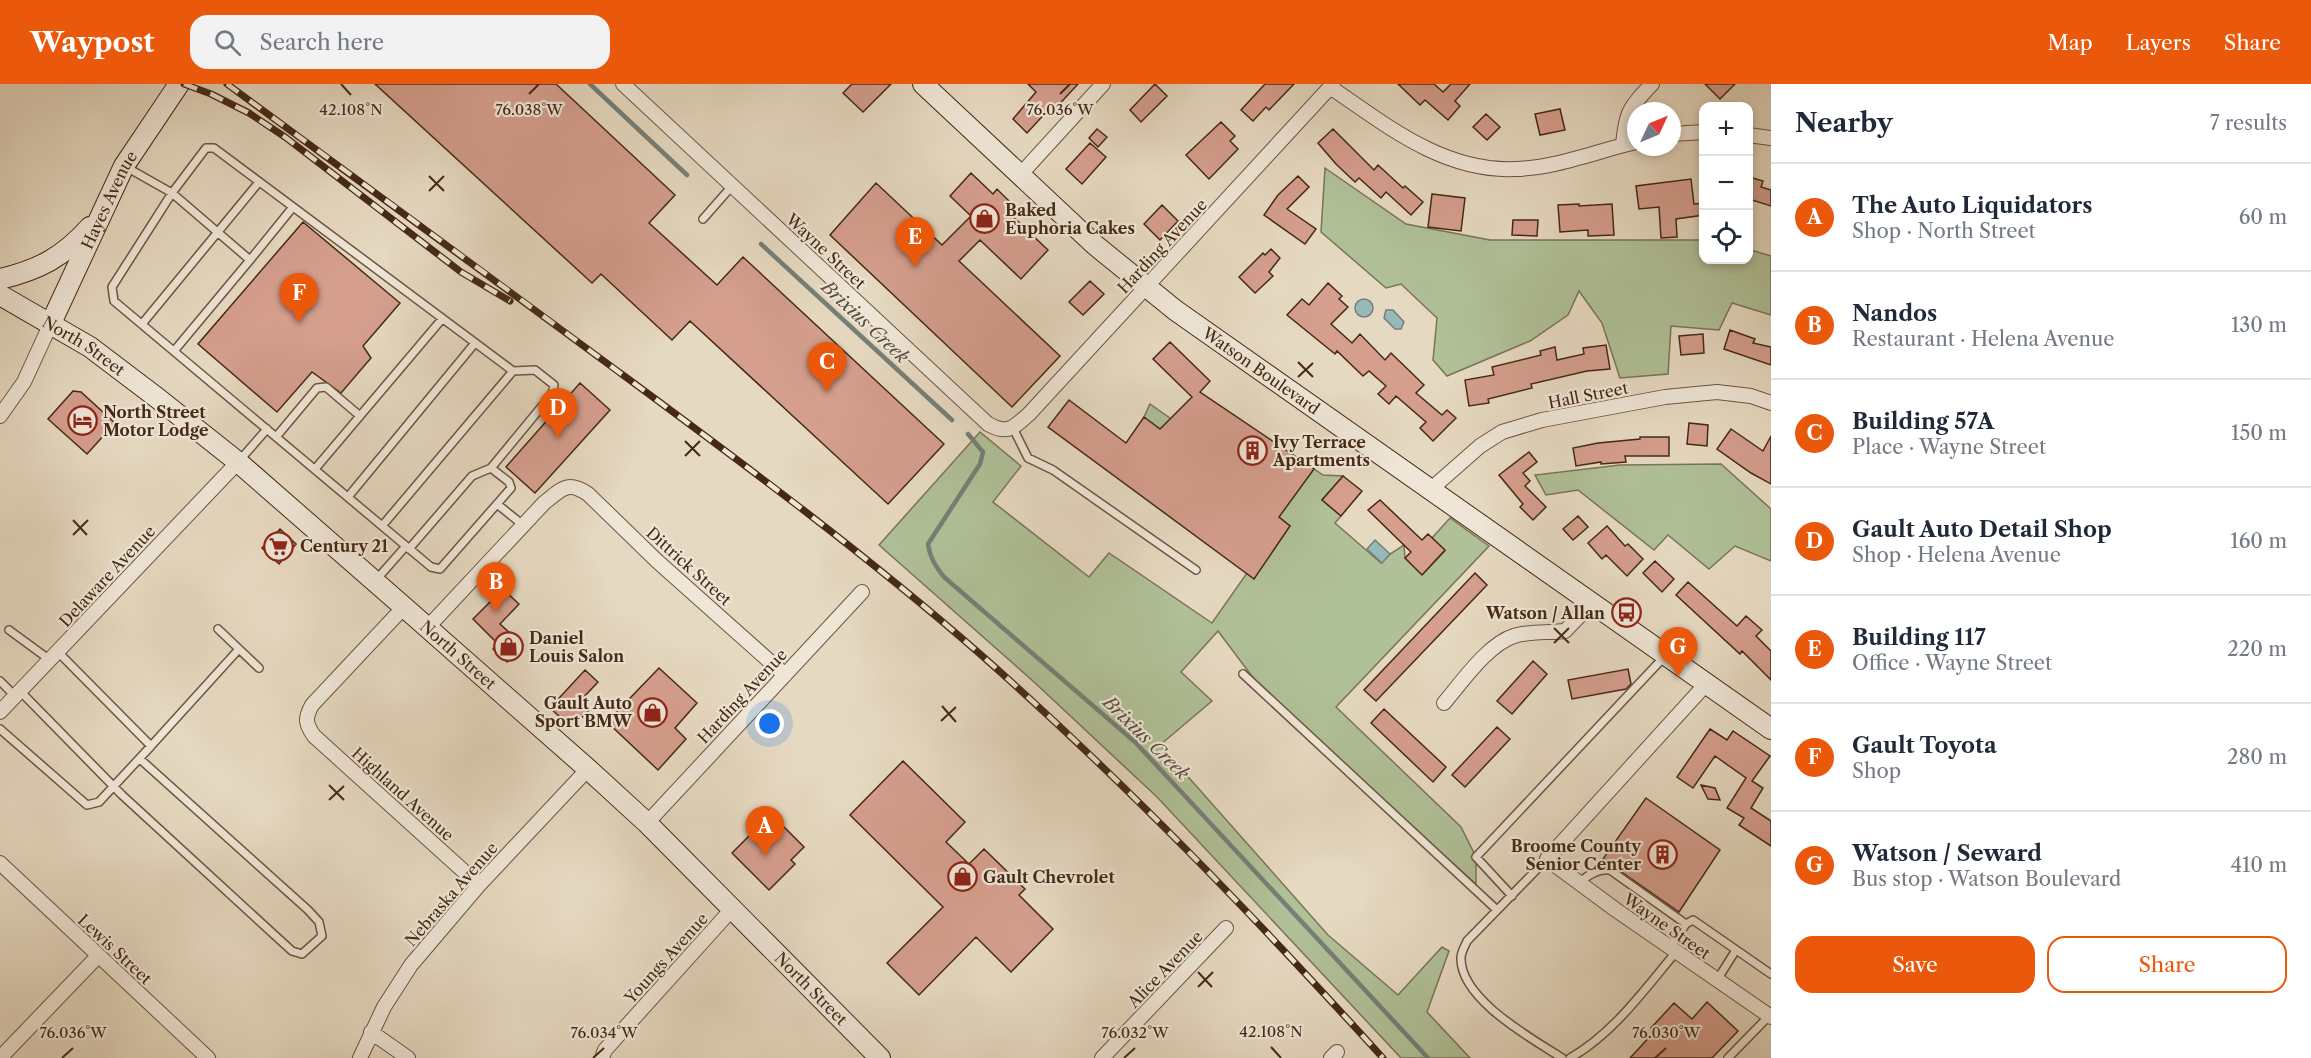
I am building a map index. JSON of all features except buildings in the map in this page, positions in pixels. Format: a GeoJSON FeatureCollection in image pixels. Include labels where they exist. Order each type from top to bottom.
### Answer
{"type":"FeatureCollection","features":[{"type":"Feature","properties":{"kind":"street","name":"Hayes Avenue"},"geometry":{"type":"LineString","coordinates":[[51,323],[124,166],[179,84]]}},
{"type":"Feature","properties":{"kind":"street","name":"Wayne Street"},"geometry":{"type":"LineString","coordinates":[[623,84],[988,424],[1000,431],[1013,428]]}},
{"type":"Feature","properties":{"kind":"street","name":"Watson Boulevard"},"geometry":{"type":"LineString","coordinates":[[923,84],[1095,245],[1184,317],[1771,729]]}},
{"type":"Feature","properties":{"kind":"street"},"geometry":{"type":"LineString","coordinates":[[1020,175],[1103,84]]}},
{"type":"Feature","properties":{"kind":"street"},"geometry":{"type":"LineString","coordinates":[[1635,102],[1652,84]]}},
{"type":"Feature","properties":{"kind":"street"},"geometry":{"type":"LineString","coordinates":[[1331,85],[1408,139],[1441,156],[1477,167],[1516,169],[1548,164],[1627,145]]}},
{"type":"Feature","properties":{"kind":"street","name":"Harding Avenue"},"geometry":{"type":"LineString","coordinates":[[1013,428],[1029,414],[1146,288],[1331,85]]}},
{"type":"Feature","properties":{"kind":"street"},"geometry":{"type":"LineString","coordinates":[[1681,133],[1699,132]]}},
{"type":"Feature","properties":{"kind":"street"},"geometry":{"type":"LineString","coordinates":[[1753,136],[1771,138]]}},
{"type":"Feature","properties":{"kind":"street"},"geometry":{"type":"LineString","coordinates":[[0,279],[28,273],[61,255],[100,216]]}},
{"type":"Feature","properties":{"kind":"street","name":"North Street"},"geometry":{"type":"LineString","coordinates":[[0,295],[90,346],[238,462],[428,627],[647,823],[880,1058]]}},
{"type":"Feature","properties":{"kind":"street"},"geometry":{"type":"LineString","coordinates":[[0,416],[24,382],[51,323]]}},
{"type":"Feature","properties":{"kind":"street","name":"Hall Street"},"geometry":{"type":"LineString","coordinates":[[1430,490],[1478,448],[1502,432],[1542,420],[1665,397],[1717,392],[1751,396],[1771,403]]}},
{"type":"Feature","properties":{"kind":"street","name":"Delaware Avenue"},"geometry":{"type":"LineString","coordinates":[[0,712],[238,462]]}},
{"type":"Feature","properties":{"kind":"street","name":"Dittrick Street"},"geometry":{"type":"LineString","coordinates":[[523,525],[562,488],[577,487],[588,494],[657,561],[785,675]]}},
{"type":"Feature","properties":{"kind":"street"},"geometry":{"type":"LineString","coordinates":[[428,627],[523,525]]}},
{"type":"Feature","properties":{"kind":"street","name":"Harding Avenue"},"geometry":{"type":"LineString","coordinates":[[647,823],[862,592]]}},
{"type":"Feature","properties":{"kind":"street"},"geometry":{"type":"LineString","coordinates":[[1444,703],[1496,646],[1514,636],[1565,631],[1591,604]]}},
{"type":"Feature","properties":{"kind":"street","name":"Highland Avenue"},"geometry":{"type":"LineString","coordinates":[[404,607],[312,705],[306,716],[307,726],[314,736],[479,885]]}},
{"type":"Feature","properties":{"kind":"street"},"geometry":{"type":"LineString","coordinates":[[1547,859],[1707,684]]}},
{"type":"Feature","properties":{"kind":"street","name":"Nebraska Avenue"},"geometry":{"type":"LineString","coordinates":[[360,1058],[371,1032],[411,965],[479,885],[588,769]]}},
{"type":"Feature","properties":{"kind":"street","name":"Wayne Street"},"geometry":{"type":"LineString","coordinates":[[1547,859],[1770,1017]]}},
{"type":"Feature","properties":{"kind":"street","name":"Lewis Street"},"geometry":{"type":"LineString","coordinates":[[0,862],[208,1058]]}},
{"type":"Feature","properties":{"kind":"street","name":"Youngs Avenue"},"geometry":{"type":"LineString","coordinates":[[602,1058],[605,1050],[733,908]]}},
{"type":"Feature","properties":{"kind":"street","name":"Alice Avenue"},"geometry":{"type":"LineString","coordinates":[[1102,1058],[1226,928]]}},
{"type":"Feature","properties":{"kind":"street"},"geometry":{"type":"LineString","coordinates":[[0,1058],[98,956]]}},
{"type":"Feature","properties":{"kind":"street"},"geometry":{"type":"LineString","coordinates":[[371,1032],[408,1058]]}},
{"type":"Feature","properties":{"kind":"lane"},"geometry":{"type":"LineString","coordinates":[[375,581],[407,547],[472,476],[491,468],[552,394],[554,385],[535,370],[513,371],[214,148],[206,148],[172,193],[112,287],[114,301],[315,469],[348,498],[382,526],[407,547],[431,567],[440,569],[510,488],[509,482],[491,468]]}},
{"type":"Feature","properties":{"kind":"lane"},"geometry":{"type":"LineString","coordinates":[[124,166],[172,193],[250,260]]}},
{"type":"Feature","properties":{"kind":"lane"},"geometry":{"type":"LineString","coordinates":[[142,324],[259,182]]}},
{"type":"Feature","properties":{"kind":"lane"},"geometry":{"type":"LineString","coordinates":[[703,219],[732,186]]}},
{"type":"Feature","properties":{"kind":"lane"},"geometry":{"type":"LineString","coordinates":[[174,351],[293,207]]}},
{"type":"Feature","properties":{"kind":"lane"},"geometry":{"type":"LineString","coordinates":[[315,469],[442,319]]}},
{"type":"Feature","properties":{"kind":"lane"},"geometry":{"type":"LineString","coordinates":[[348,498],[475,343]]}},
{"type":"Feature","properties":{"kind":"lane"},"geometry":{"type":"LineString","coordinates":[[382,526],[513,371]]}},
{"type":"Feature","properties":{"kind":"lane"},"geometry":{"type":"LineString","coordinates":[[276,437],[317,388],[326,387],[360,416]]}},
{"type":"Feature","properties":{"kind":"lane"},"geometry":{"type":"LineString","coordinates":[[1013,428],[1028,458],[1053,470],[1196,570]]}},
{"type":"Feature","properties":{"kind":"lane"},"geometry":{"type":"LineString","coordinates":[[238,462],[267,429]]}},
{"type":"Feature","properties":{"kind":"lane"},"geometry":{"type":"LineString","coordinates":[[497,504],[523,525]]}},
{"type":"Feature","properties":{"kind":"lane"},"geometry":{"type":"LineString","coordinates":[[218,629],[258,668]]}},
{"type":"Feature","properties":{"kind":"lane"},"geometry":{"type":"LineString","coordinates":[[9,630],[54,656],[151,746]]}},
{"type":"Feature","properties":{"kind":"lane"},"geometry":{"type":"LineString","coordinates":[[0,729],[87,805],[99,802],[239,649]]}},
{"type":"Feature","properties":{"kind":"lane"},"geometry":{"type":"LineString","coordinates":[[1512,896],[1476,857],[1666,655]]}},
{"type":"Feature","properties":{"kind":"lane"},"geometry":{"type":"LineString","coordinates":[[1243,674],[1497,910]]}},
{"type":"Feature","properties":{"kind":"lane"},"geometry":{"type":"LineString","coordinates":[[0,681],[18,694],[114,787],[292,951],[302,954],[315,944],[322,936],[319,922],[308,910],[140,759]]}},
{"type":"Feature","properties":{"kind":"lane"},"geometry":{"type":"LineString","coordinates":[[1547,859],[1467,941],[1460,957],[1466,982],[1501,1018],[1562,1058]]}},
{"type":"Feature","properties":{"kind":"lane"},"geometry":{"type":"LineString","coordinates":[[1579,883],[1588,875],[1606,869],[1610,870],[1686,924]]}},
{"type":"Feature","properties":{"kind":"lane"},"geometry":{"type":"LineString","coordinates":[[1570,1058],[1587,1049],[1626,1011],[1673,950],[1686,924],[1693,920],[1771,974]]}},
{"type":"Feature","properties":{"kind":"lane"},"geometry":{"type":"LineString","coordinates":[[1717,980],[1736,950]]}},
{"type":"Feature","properties":{"kind":"lane"},"geometry":{"type":"LineString","coordinates":[[1728,1058],[1770,1017]]}},
{"type":"Feature","properties":{"kind":"green space"},"geometry":{"type":"Polygon","coordinates":[[[1325,168],[1406,224],[1490,240],[1699,240],[1699,264],[1753,264],[1753,251],[1771,256],[1771,315],[1732,303],[1719,330],[1671,326],[1668,374],[1620,378],[1602,323],[1579,291],[1568,315],[1530,341],[1447,376],[1433,360],[1437,318],[1401,284],[1386,288],[1321,232],[1325,168]]]}},
{"type":"Feature","properties":{"kind":"green space"},"geometry":{"type":"Polygon","coordinates":[[[1150,404],[1289,502],[1314,469],[1323,475],[1343,476],[1322,500],[1341,516],[1335,523],[1381,563],[1404,545],[1405,558],[1423,574],[1445,551],[1432,538],[1450,518],[1489,546],[1336,707],[1461,827],[1476,857],[1476,884],[1269,699],[1218,631],[1181,672],[1212,701],[1160,745],[1328,935],[1398,995],[1442,947],[1449,951],[1427,1012],[1470,1058],[1401,1058],[1157,797],[1034,682],[879,545],[980,432],[1021,466],[993,502],[1089,577],[1109,553],[1212,623],[1247,573],[1254,578],[1290,526],[1144,417],[1150,404]]]}},
{"type":"Feature","properties":{"kind":"green space"},"geometry":{"type":"Polygon","coordinates":[[[1721,464],[1771,509],[1771,561],[1735,546],[1709,569],[1668,535],[1654,550],[1578,490],[1546,495],[1535,475],[1620,465],[1721,464]]]}},
{"type":"Feature","properties":{"kind":"water"},"geometry":{"type":"Polygon","coordinates":[[[1364,299],[1370,302],[1373,308],[1370,314],[1364,317],[1358,314],[1355,308],[1358,302],[1364,299]]]}},
{"type":"Feature","properties":{"kind":"water"},"geometry":{"type":"Polygon","coordinates":[[[1386,310],[1393,310],[1404,322],[1401,329],[1395,329],[1384,318],[1386,310]]]}},
{"type":"Feature","properties":{"kind":"water"},"geometry":{"type":"Polygon","coordinates":[[[1375,540],[1390,554],[1382,563],[1367,549],[1375,540]]]}},
{"type":"Feature","properties":{"kind":"waterway","name":"Brixius Creek"},"geometry":{"type":"LineString","coordinates":[[590,84],[687,175]]}},
{"type":"Feature","properties":{"kind":"waterway","name":"Brixius Creek"},"geometry":{"type":"LineString","coordinates":[[761,244],[952,420]]}},
{"type":"Feature","properties":{"kind":"waterway","name":"Brixius Creek"},"geometry":{"type":"LineString","coordinates":[[968,434],[983,452],[980,464],[928,544],[932,558],[941,573],[1135,742],[1428,1058]]}},
{"type":"Feature","properties":{"kind":"railway"},"geometry":{"type":"LineString","coordinates":[[184,84],[211,94],[249,113],[285,137],[461,272],[510,301]]}},
{"type":"Feature","properties":{"kind":"railway"},"geometry":{"type":"LineString","coordinates":[[227,84],[750,469],[935,615],[1033,702],[1137,800],[1237,901],[1383,1058]]}},
{"type":"Feature","properties":{"kind":"place","name":"Baked Euphoria Cakes"},"geometry":{"type":"Point","coordinates":[984,219]}},
{"type":"Feature","properties":{"kind":"place","name":"Building 117"},"geometry":{"type":"Point","coordinates":[915,267]}},
{"type":"Feature","properties":{"kind":"place","name":"Gault Toyota"},"geometry":{"type":"Point","coordinates":[299,323]}},
{"type":"Feature","properties":{"kind":"place","name":"Building 57A"},"geometry":{"type":"Point","coordinates":[827,392]}},
{"type":"Feature","properties":{"kind":"place","name":"North Street Motor Lodge"},"geometry":{"type":"Point","coordinates":[82,421]}},
{"type":"Feature","properties":{"kind":"place","name":"Gault Auto Detail Shop"},"geometry":{"type":"Point","coordinates":[558,438]}},
{"type":"Feature","properties":{"kind":"place","name":"Ivy Terrace Apartments"},"geometry":{"type":"Point","coordinates":[1252,451]}},
{"type":"Feature","properties":{"kind":"place","name":"Century 21"},"geometry":{"type":"Point","coordinates":[279,546]}},
{"type":"Feature","properties":{"kind":"place","name":"Nandos"},"geometry":{"type":"Point","coordinates":[496,612]}},
{"type":"Feature","properties":{"kind":"place","name":"Watson / Allan"},"geometry":{"type":"Point","coordinates":[1626,613]}},
{"type":"Feature","properties":{"kind":"place","name":"Daniel Louis Salon"},"geometry":{"type":"Point","coordinates":[508,647]}},
{"type":"Feature","properties":{"kind":"place","name":"Watson / Seward"},"geometry":{"type":"Point","coordinates":[1678,677]}},
{"type":"Feature","properties":{"kind":"place","name":"Gault Auto Sport BMW"},"geometry":{"type":"Point","coordinates":[653,712]}},
{"type":"Feature","properties":{"kind":"place","name":"Broome County Senior Center"},"geometry":{"type":"Point","coordinates":[1662,855]}},
{"type":"Feature","properties":{"kind":"place","name":"The Auto Liquidators"},"geometry":{"type":"Point","coordinates":[765,856]}},
{"type":"Feature","properties":{"kind":"place","name":"Gault Chevrolet"},"geometry":{"type":"Point","coordinates":[962,877]}}]}
